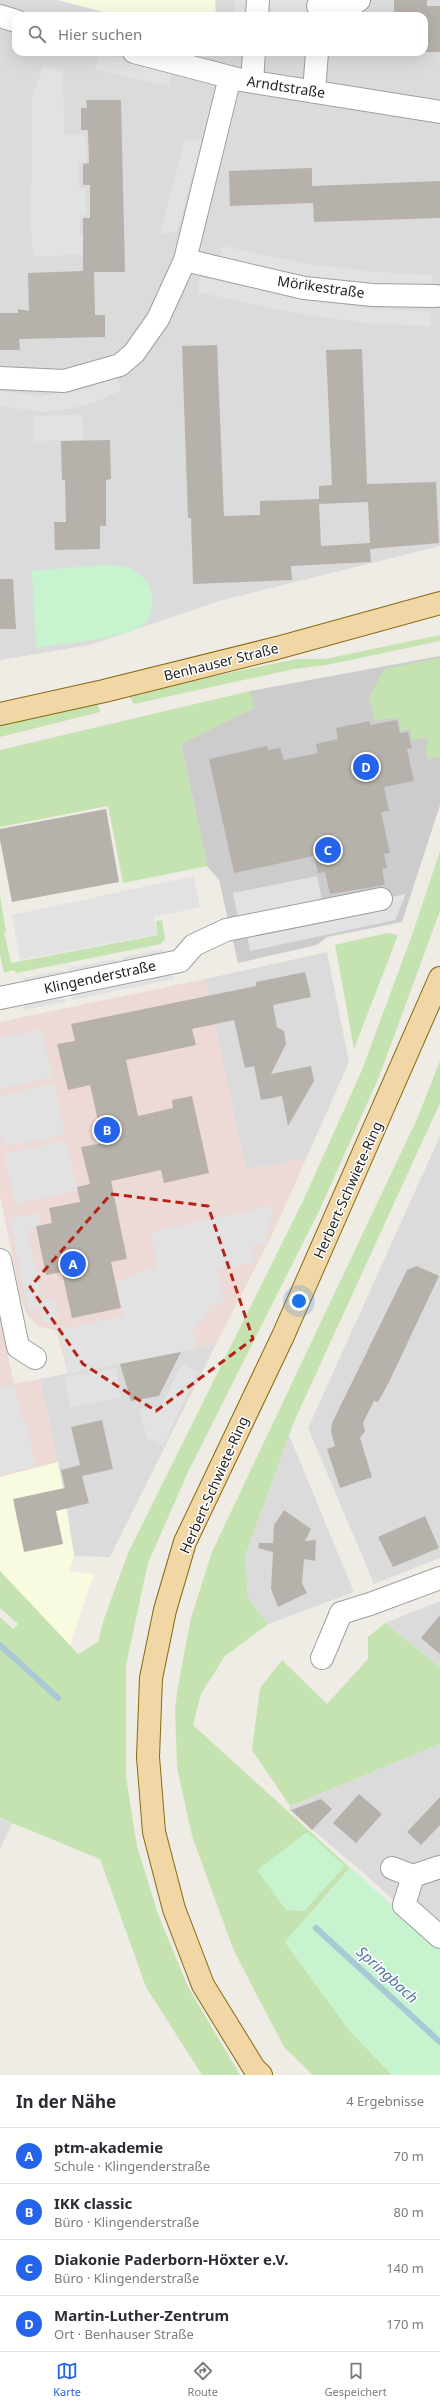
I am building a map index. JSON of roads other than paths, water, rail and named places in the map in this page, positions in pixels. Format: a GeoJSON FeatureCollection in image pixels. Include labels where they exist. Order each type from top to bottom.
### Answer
{"type":"FeatureCollection","features":[{"type":"Feature","properties":{"kind":"main road","name":"Benhauser Straße"},"geometry":{"type":"LineString","coordinates":[[0,714],[104,691],[270,650],[440,603]]}},
{"type":"Feature","properties":{"kind":"main road"},"geometry":{"type":"LineString","coordinates":[[409,611],[440,618]]}},
{"type":"Feature","properties":{"kind":"main road","name":"Herbert-Schwiete-Ring"},"geometry":{"type":"LineString","coordinates":[[261,2075],[254,2068],[203,1985],[174,1909],[154,1832],[148,1757],[151,1678],[165,1610],[185,1542],[283,1336],[440,978]]}},
{"type":"Feature","properties":{"kind":"street"},"geometry":{"type":"LineString","coordinates":[[257,12],[258,0]]}},
{"type":"Feature","properties":{"kind":"street"},"geometry":{"type":"LineString","coordinates":[[318,7],[351,6],[359,0]]}},
{"type":"Feature","properties":{"kind":"street"},"geometry":{"type":"LineString","coordinates":[[0,16],[12,20]]}},
{"type":"Feature","properties":{"kind":"street","name":"Arndtstraße"},"geometry":{"type":"LineString","coordinates":[[149,56],[230,77],[440,112]]}},
{"type":"Feature","properties":{"kind":"street"},"geometry":{"type":"LineString","coordinates":[[252,81],[254,56]]}},
{"type":"Feature","properties":{"kind":"street"},"geometry":{"type":"LineString","coordinates":[[314,92],[317,56]]}},
{"type":"Feature","properties":{"kind":"street"},"geometry":{"type":"LineString","coordinates":[[0,378],[64,380],[120,365],[134,353],[158,319],[184,260],[230,77]]}},
{"type":"Feature","properties":{"kind":"street","name":"Mörikestraße"},"geometry":{"type":"LineString","coordinates":[[184,260],[304,288],[373,295],[436,296]]}},
{"type":"Feature","properties":{"kind":"street","name":"Klingenderstraße"},"geometry":{"type":"LineString","coordinates":[[0,998],[180,961],[194,945],[226,930],[381,899]]}},
{"type":"Feature","properties":{"kind":"street"},"geometry":{"type":"LineString","coordinates":[[0,1260],[18,1347],[35,1358]]}},
{"type":"Feature","properties":{"kind":"street"},"geometry":{"type":"LineString","coordinates":[[322,1658],[341,1613],[440,1578]]}},
{"type":"Feature","properties":{"kind":"street"},"geometry":{"type":"LineString","coordinates":[[392,1868],[413,1876],[440,1867]]}},
{"type":"Feature","properties":{"kind":"street"},"geometry":{"type":"LineString","coordinates":[[413,1876],[404,1905],[440,1937]]}},
{"type":"Feature","properties":{"kind":"waterway","name":"Springbach"},"geometry":{"type":"LineString","coordinates":[[0,1645],[58,1698]]}},
{"type":"Feature","properties":{"kind":"waterway","name":"Springbach"},"geometry":{"type":"LineString","coordinates":[[316,1928],[440,2042]]}},
{"type":"Feature","properties":{"kind":"place","name":"Martin-Luther-Zentrum"},"geometry":{"type":"Point","coordinates":[366,767]}},
{"type":"Feature","properties":{"kind":"place","name":"Diakonie Paderborn-Höxter e.V."},"geometry":{"type":"Point","coordinates":[328,850]}},
{"type":"Feature","properties":{"kind":"place","name":"IKK classic"},"geometry":{"type":"Point","coordinates":[107,1130]}},
{"type":"Feature","properties":{"kind":"place","name":"ptm-akademie"},"geometry":{"type":"Point","coordinates":[73,1264]}}]}
